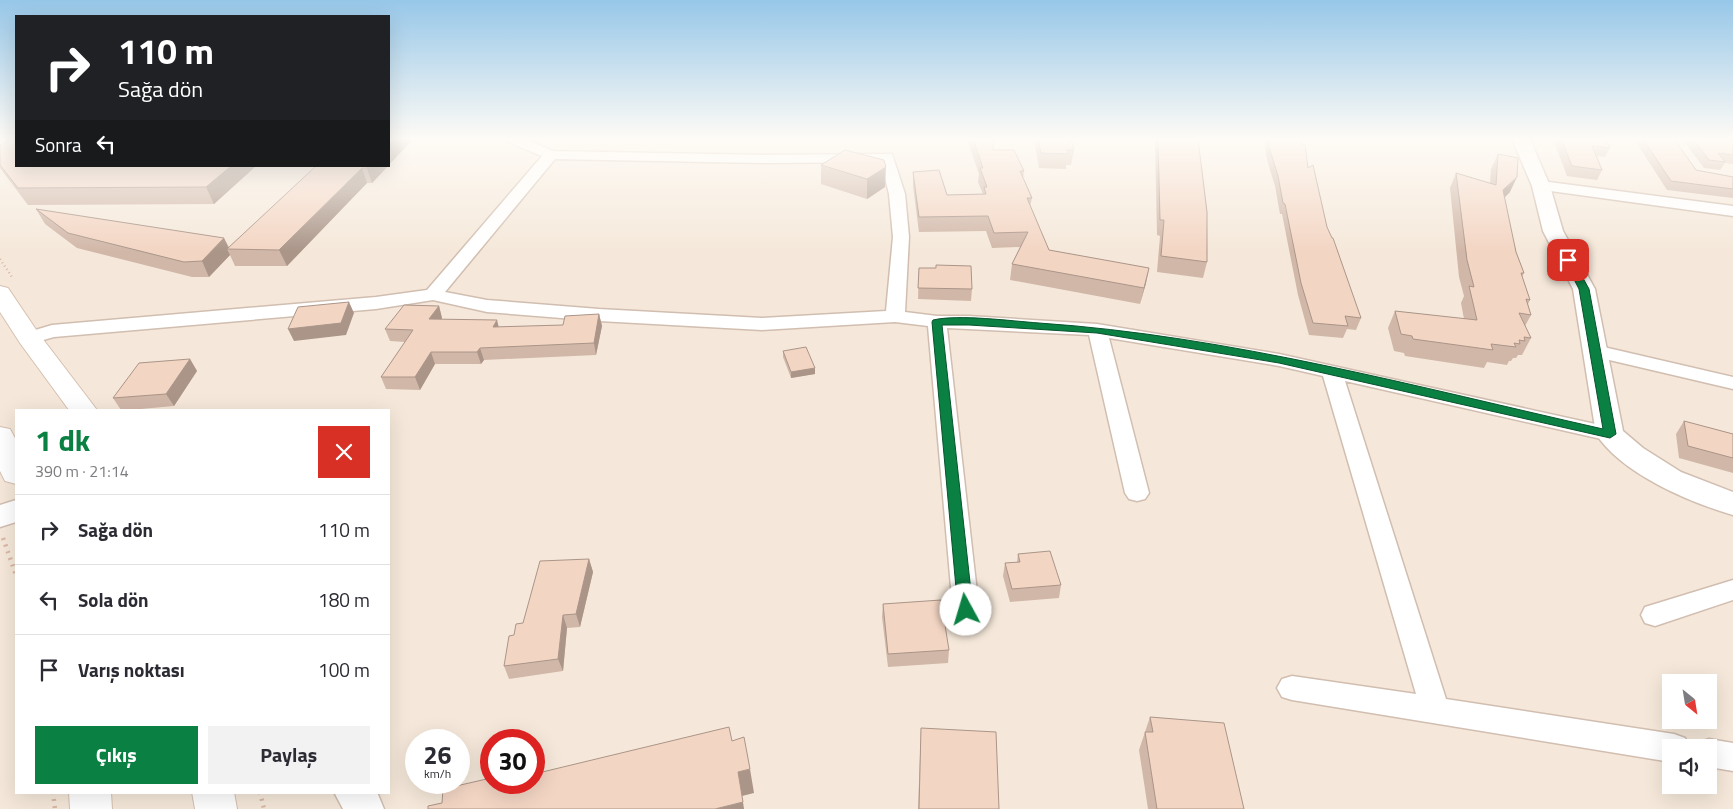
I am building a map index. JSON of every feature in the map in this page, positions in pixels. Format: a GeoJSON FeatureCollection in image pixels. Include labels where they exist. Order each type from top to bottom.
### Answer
{"type":"FeatureCollection","features":[{"type":"Feature","properties":{"kind":"main road"},"geometry":{"type":"LineString","coordinates":[[0,293],[29,338],[83,409]]}},
{"type":"Feature","properties":{"kind":"main road"},"geometry":{"type":"LineString","coordinates":[[0,436],[15,472]]}},
{"type":"Feature","properties":{"kind":"main road"},"geometry":{"type":"LineString","coordinates":[[90,794],[92,809]]}},
{"type":"Feature","properties":{"kind":"main road"},"geometry":{"type":"LineString","coordinates":[[213,794],[216,809]]}},
{"type":"Feature","properties":{"kind":"street"},"geometry":{"type":"LineString","coordinates":[[433,295],[533,177]]}},
{"type":"Feature","properties":{"kind":"street"},"geometry":{"type":"LineString","coordinates":[[892,177],[897,194],[901,237],[895,316]]}},
{"type":"Feature","properties":{"kind":"street"},"geometry":{"type":"LineString","coordinates":[[1537,177],[1552,231],[1584,289],[1610,434]]}},
{"type":"Feature","properties":{"kind":"street"},"geometry":{"type":"LineString","coordinates":[[1541,186],[1733,211]]}},
{"type":"Feature","properties":{"kind":"street"},"geometry":{"type":"LineString","coordinates":[[29,338],[52,331],[376,303],[433,295],[487,306],[599,315],[762,324],[895,316],[937,322],[969,322],[1097,330],[1279,360],[1610,434],[1633,455],[1671,479],[1733,504]]}},
{"type":"Feature","properties":{"kind":"street"},"geometry":{"type":"LineString","coordinates":[[937,322],[966,610]]}},
{"type":"Feature","properties":{"kind":"street"},"geometry":{"type":"LineString","coordinates":[[1097,330],[1137,493]]}},
{"type":"Feature","properties":{"kind":"street"},"geometry":{"type":"LineString","coordinates":[[1595,351],[1733,383]]}},
{"type":"Feature","properties":{"kind":"street"},"geometry":{"type":"LineString","coordinates":[[1332,372],[1435,710]]}},
{"type":"Feature","properties":{"kind":"street"},"geometry":{"type":"LineString","coordinates":[[0,516],[15,511]]}},
{"type":"Feature","properties":{"kind":"street"},"geometry":{"type":"LineString","coordinates":[[1655,615],[1733,590]]}},
{"type":"Feature","properties":{"kind":"street"},"geometry":{"type":"LineString","coordinates":[[1292,688],[1662,746]]}},
{"type":"Feature","properties":{"kind":"street"},"geometry":{"type":"LineString","coordinates":[[1717,754],[1733,757]]}},
{"type":"Feature","properties":{"kind":"street"},"geometry":{"type":"LineString","coordinates":[[355,794],[364,809]]}},
{"type":"Feature","properties":{"kind":"path"},"geometry":{"type":"LineString","coordinates":[[0,530],[15,572]]}},
{"type":"Feature","properties":{"kind":"path"},"geometry":{"type":"LineString","coordinates":[[53,794],[55,809]]}},
{"type":"Feature","properties":{"kind":"path"},"geometry":{"type":"LineString","coordinates":[[260,794],[264,809]]}},
{"type":"Feature","properties":{"kind":"shaded area"},"geometry":{"type":"Polygon","coordinates":[[[0,177],[1733,177],[1733,809],[0,809],[0,177]]]}},
{"type":"Feature","properties":{"kind":"building"},"geometry":{"type":"Polygon","coordinates":[[[9,177],[218,177],[206,187],[18,188],[9,177]]]}},
{"type":"Feature","properties":{"kind":"building"},"geometry":{"type":"Polygon","coordinates":[[[304,177],[353,177],[279,250],[227,249],[304,177]]]}},
{"type":"Feature","properties":{"kind":"building"},"geometry":{"type":"Polygon","coordinates":[[[914,177],[941,177],[947,195],[986,194],[984,187],[987,187],[983,177],[1023,177],[1032,198],[1027,198],[1049,250],[1149,268],[1144,288],[1012,264],[1028,232],[994,233],[988,216],[919,217],[914,177]]]}},
{"type":"Feature","properties":{"kind":"building"},"geometry":{"type":"Polygon","coordinates":[[[1159,177],[1203,177],[1207,212],[1207,262],[1161,256],[1164,220],[1160,220],[1159,177]]]}},
{"type":"Feature","properties":{"kind":"building"},"geometry":{"type":"Polygon","coordinates":[[[1278,177],[1316,177],[1327,227],[1333,238],[1361,318],[1345,316],[1348,326],[1313,323],[1301,283],[1285,204],[1283,203],[1278,177]]]}},
{"type":"Feature","properties":{"kind":"building"},"geometry":{"type":"Polygon","coordinates":[[[1456,177],[1469,177],[1496,185],[1497,177],[1517,177],[1503,190],[1516,252],[1524,273],[1521,273],[1530,300],[1526,299],[1531,315],[1519,313],[1531,338],[1524,337],[1525,341],[1519,340],[1520,344],[1514,343],[1516,347],[1491,344],[1493,350],[1413,339],[1412,336],[1401,334],[1395,311],[1477,320],[1469,286],[1474,287],[1467,260],[1456,177]]]}},
{"type":"Feature","properties":{"kind":"building"},"geometry":{"type":"Polygon","coordinates":[[[1668,177],[1732,177],[1733,189],[1671,181],[1668,177]]]}},
{"type":"Feature","properties":{"kind":"building"},"geometry":{"type":"Polygon","coordinates":[[[36,209],[224,238],[202,261],[184,262],[68,233],[36,209]]]}},
{"type":"Feature","properties":{"kind":"building"},"geometry":{"type":"Polygon","coordinates":[[[936,265],[971,266],[972,289],[918,288],[919,268],[936,268],[936,265]]]}},
{"type":"Feature","properties":{"kind":"building"},"geometry":{"type":"Polygon","coordinates":[[[349,302],[341,323],[288,329],[298,307],[349,302]]]}},
{"type":"Feature","properties":{"kind":"building"},"geometry":{"type":"Polygon","coordinates":[[[404,305],[439,306],[429,319],[497,320],[493,327],[563,325],[565,316],[599,314],[594,343],[480,348],[477,352],[431,352],[415,377],[381,377],[413,330],[385,329],[404,305]]]}},
{"type":"Feature","properties":{"kind":"building"},"geometry":{"type":"Polygon","coordinates":[[[806,347],[815,368],[791,372],[783,351],[806,347]]]}},
{"type":"Feature","properties":{"kind":"building"},"geometry":{"type":"Polygon","coordinates":[[[190,359],[166,394],[113,398],[139,363],[190,359]]]}},
{"type":"Feature","properties":{"kind":"building"},"geometry":{"type":"Polygon","coordinates":[[[1684,421],[1733,434],[1733,458],[1688,446],[1684,421]]]}},
{"type":"Feature","properties":{"kind":"building"},"geometry":{"type":"Polygon","coordinates":[[[1050,551],[1061,585],[1012,589],[1005,563],[1020,562],[1018,554],[1050,551]]]}},
{"type":"Feature","properties":{"kind":"building"},"geometry":{"type":"Polygon","coordinates":[[[589,559],[576,614],[563,615],[558,659],[504,666],[509,636],[514,635],[516,624],[523,623],[540,561],[589,559]]]}},
{"type":"Feature","properties":{"kind":"building"},"geometry":{"type":"Polygon","coordinates":[[[941,600],[949,650],[888,654],[883,604],[941,600]]]}},
{"type":"Feature","properties":{"kind":"building"},"geometry":{"type":"Polygon","coordinates":[[[1150,717],[1224,723],[1244,809],[1157,809],[1145,732],[1153,732],[1150,717]]]}},
{"type":"Feature","properties":{"kind":"building"},"geometry":{"type":"Polygon","coordinates":[[[729,727],[732,741],[744,737],[750,769],[738,772],[743,802],[715,809],[428,809],[428,806],[442,803],[443,794],[470,794],[470,783],[480,781],[480,794],[545,794],[545,771],[729,727]]]}},
{"type":"Feature","properties":{"kind":"building"},"geometry":{"type":"Polygon","coordinates":[[[921,728],[996,732],[999,809],[919,809],[921,728]]]}},
{"type":"Feature","properties":{"kind":"route"},"geometry":{"type":"LineString","coordinates":[[966,610],[937,322],[969,322],[1097,330],[1279,360],[1610,434],[1584,289],[1568,260]]}}]}
